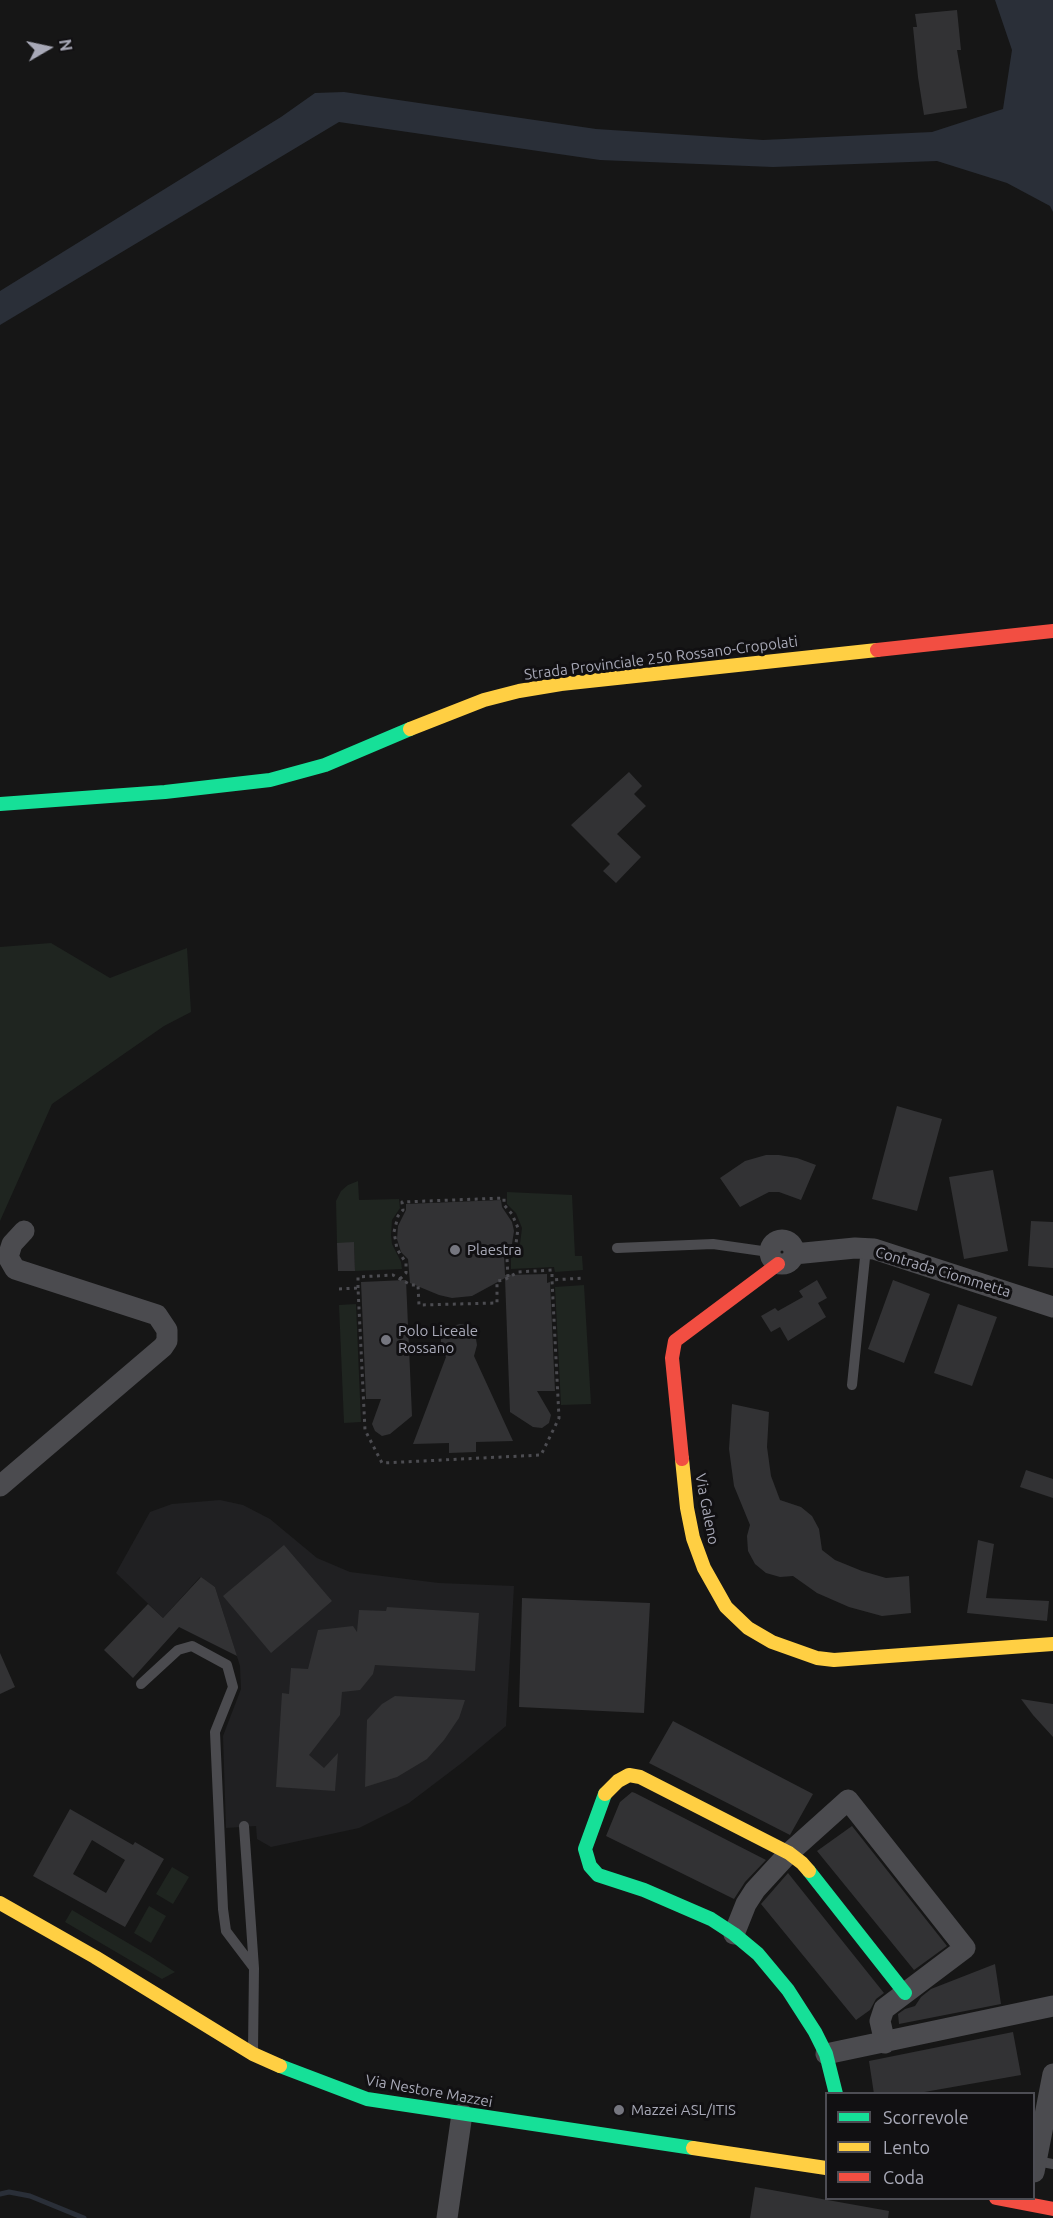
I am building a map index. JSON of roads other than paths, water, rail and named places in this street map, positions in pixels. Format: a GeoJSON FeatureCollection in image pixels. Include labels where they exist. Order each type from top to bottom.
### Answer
{"type":"FeatureCollection","features":[{"type":"Feature","properties":{"kind":"street","name":"Strada Provinciale 250 Rossano-Cropolati"},"geometry":{"type":"LineString","coordinates":[[0,804],[165,792],[270,780],[325,765],[484,700],[561,684],[1053,631]]}},
{"type":"Feature","properties":{"kind":"street"},"geometry":{"type":"LineString","coordinates":[[0,1486],[163,1347],[166,1341],[167,1330],[157,1316],[15,1269],[8,1257],[12,1244],[24,1232]]}},
{"type":"Feature","properties":{"kind":"street","name":"Contrada Ciommetta"},"geometry":{"type":"LineString","coordinates":[[781,1257],[867,1248],[1053,1307]]}},
{"type":"Feature","properties":{"kind":"street","name":"Via Galeno"},"geometry":{"type":"LineString","coordinates":[[781,1257],[675,1341],[673,1346],[672,1358],[681,1451],[691,1528],[704,1568],[726,1607],[748,1628],[772,1642],[817,1658],[834,1660],[1053,1644]]}},
{"type":"Feature","properties":{"kind":"street"},"geometry":{"type":"LineString","coordinates":[[836,2092],[826,2054],[815,2032],[788,1990],[758,1954],[711,1919],[644,1890],[598,1875],[590,1866],[585,1849],[606,1792],[629,1775],[640,1777],[789,1853],[802,1863],[905,1993]]}},
{"type":"Feature","properties":{"kind":"street"},"geometry":{"type":"LineString","coordinates":[[734,1934],[746,1904],[755,1890],[789,1853],[848,1800],[965,1948],[884,2009],[880,2021],[885,2043]]}},
{"type":"Feature","properties":{"kind":"street","name":"Via Nestore Mazzei"},"geometry":{"type":"LineString","coordinates":[[0,1903],[95,1957],[253,2054],[294,2073],[367,2099],[825,2168]]}},
{"type":"Feature","properties":{"kind":"street"},"geometry":{"type":"LineString","coordinates":[[826,2054],[1053,2006]]}},
{"type":"Feature","properties":{"kind":"street"},"geometry":{"type":"LineString","coordinates":[[1043,2166],[1053,2074]]}},
{"type":"Feature","properties":{"kind":"street"},"geometry":{"type":"LineString","coordinates":[[447,2218],[462,2114]]}},
{"type":"Feature","properties":{"kind":"street"},"geometry":{"type":"LineString","coordinates":[[1012,2200],[1029,2201],[1053,2209]]}},
{"type":"Feature","properties":{"kind":"lane"},"geometry":{"type":"LineString","coordinates":[[617,1248],[713,1244],[781,1257]]}},
{"type":"Feature","properties":{"kind":"lane"},"geometry":{"type":"LineString","coordinates":[[852,1385],[867,1248]]}},
{"type":"Feature","properties":{"kind":"lane"},"geometry":{"type":"LineString","coordinates":[[141,1684],[178,1650],[192,1646],[227,1665],[233,1687],[215,1732],[223,1909],[226,1931],[254,1968]]}},
{"type":"Feature","properties":{"kind":"lane"},"geometry":{"type":"LineString","coordinates":[[244,1826],[254,1968],[253,2054]]}},
{"type":"Feature","properties":{"kind":"waterway"},"geometry":{"type":"LineString","coordinates":[[0,2194],[9,2192],[30,2196],[84,2218]]}},
{"type":"Feature","properties":{"kind":"place","name":"Plaestra"},"geometry":{"type":"Point","coordinates":[455,1250]}},
{"type":"Feature","properties":{"kind":"place","name":"Polo Liceale Rossano"},"geometry":{"type":"Point","coordinates":[386,1340]}},
{"type":"Feature","properties":{"kind":"place","name":"Mazzei ASL/ITIS"},"geometry":{"type":"Point","coordinates":[619,2110]}}]}
